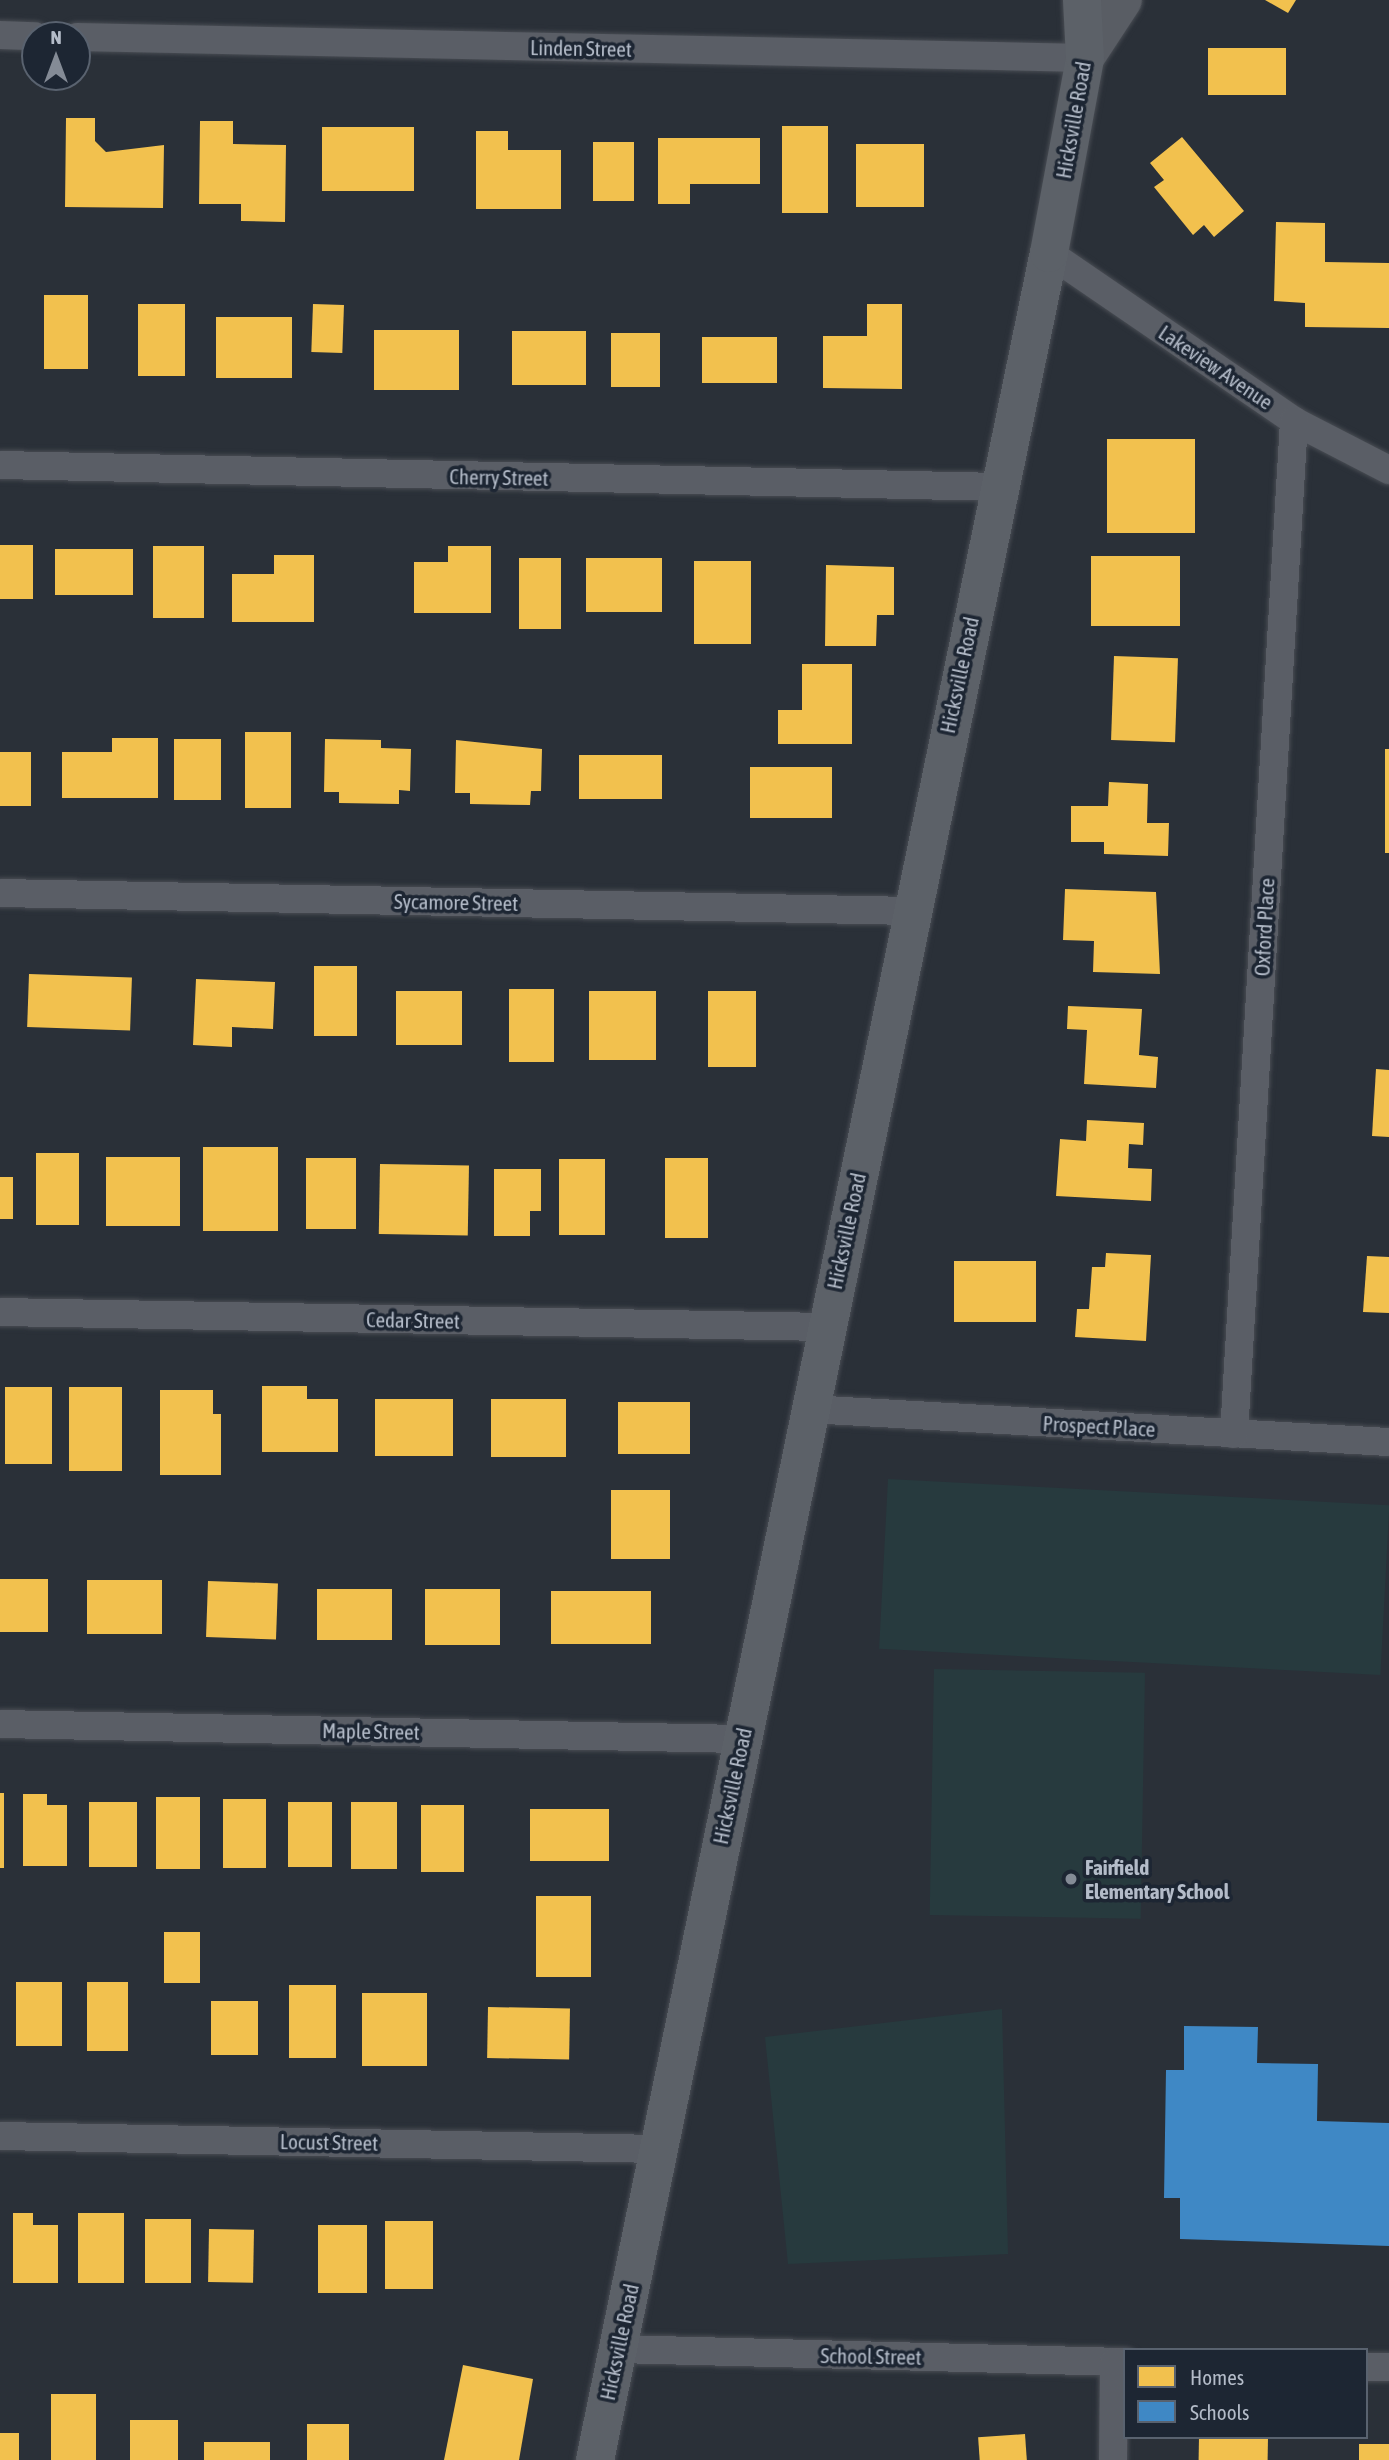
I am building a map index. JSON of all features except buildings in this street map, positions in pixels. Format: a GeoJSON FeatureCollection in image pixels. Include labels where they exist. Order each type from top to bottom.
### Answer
{"type":"FeatureCollection","features":[{"type":"Feature","properties":{"kind":"main road","name":"Hicksville Road"},"geometry":{"type":"LineString","coordinates":[[595,2460],[998,487],[1049,253],[1085,58],[1082,0]]}},
{"type":"Feature","properties":{"kind":"main road"},"geometry":{"type":"LineString","coordinates":[[1085,58],[1123,0]]}},
{"type":"Feature","properties":{"kind":"street"},"geometry":{"type":"LineString","coordinates":[[0,35],[21,36]]}},
{"type":"Feature","properties":{"kind":"street","name":"Linden Street"},"geometry":{"type":"LineString","coordinates":[[91,37],[1085,58]]}},
{"type":"Feature","properties":{"kind":"street","name":"Lakeview Avenue"},"geometry":{"type":"LineString","coordinates":[[1049,253],[1294,421],[1389,470]]}},
{"type":"Feature","properties":{"kind":"street","name":"Oxford Place"},"geometry":{"type":"LineString","coordinates":[[1234,1434],[1294,421]]}},
{"type":"Feature","properties":{"kind":"street","name":"Cherry Street"},"geometry":{"type":"LineString","coordinates":[[0,465],[998,487]]}},
{"type":"Feature","properties":{"kind":"street","name":"Sycamore Street"},"geometry":{"type":"LineString","coordinates":[[0,893],[911,911]]}},
{"type":"Feature","properties":{"kind":"street","name":"Cedar Street"},"geometry":{"type":"LineString","coordinates":[[0,1312],[826,1327]]}},
{"type":"Feature","properties":{"kind":"street","name":"Prospect Place"},"geometry":{"type":"LineString","coordinates":[[809,1409],[1389,1442]]}},
{"type":"Feature","properties":{"kind":"street","name":"Maple Street"},"geometry":{"type":"LineString","coordinates":[[0,1724],[742,1739]]}},
{"type":"Feature","properties":{"kind":"street","name":"Locust Street"},"geometry":{"type":"LineString","coordinates":[[0,2136],[658,2149]]}},
{"type":"Feature","properties":{"kind":"street","name":"School Street"},"geometry":{"type":"LineString","coordinates":[[617,2349],[1119,2362]]}},
{"type":"Feature","properties":{"kind":"street"},"geometry":{"type":"LineString","coordinates":[[1113,2460],[1119,2362]]}},
{"type":"Feature","properties":{"kind":"street"},"geometry":{"type":"LineString","coordinates":[[1368,2367],[1389,2367]]}},
{"type":"Feature","properties":{"kind":"green space"},"geometry":{"type":"Polygon","coordinates":[[[888,1479],[1389,1505],[1380,1675],[879,1649],[888,1479]]]}},
{"type":"Feature","properties":{"kind":"green space"},"geometry":{"type":"Polygon","coordinates":[[[934,1669],[1145,1673],[1141,1919],[930,1915],[934,1669]]]}},
{"type":"Feature","properties":{"kind":"green space"},"geometry":{"type":"Polygon","coordinates":[[[1002,2009],[1008,2254],[788,2264],[765,2037],[1002,2009]]]}},
{"type":"Feature","properties":{"kind":"place","name":"Fairfield Elementary School"},"geometry":{"type":"Point","coordinates":[1071,1879]}}]}
